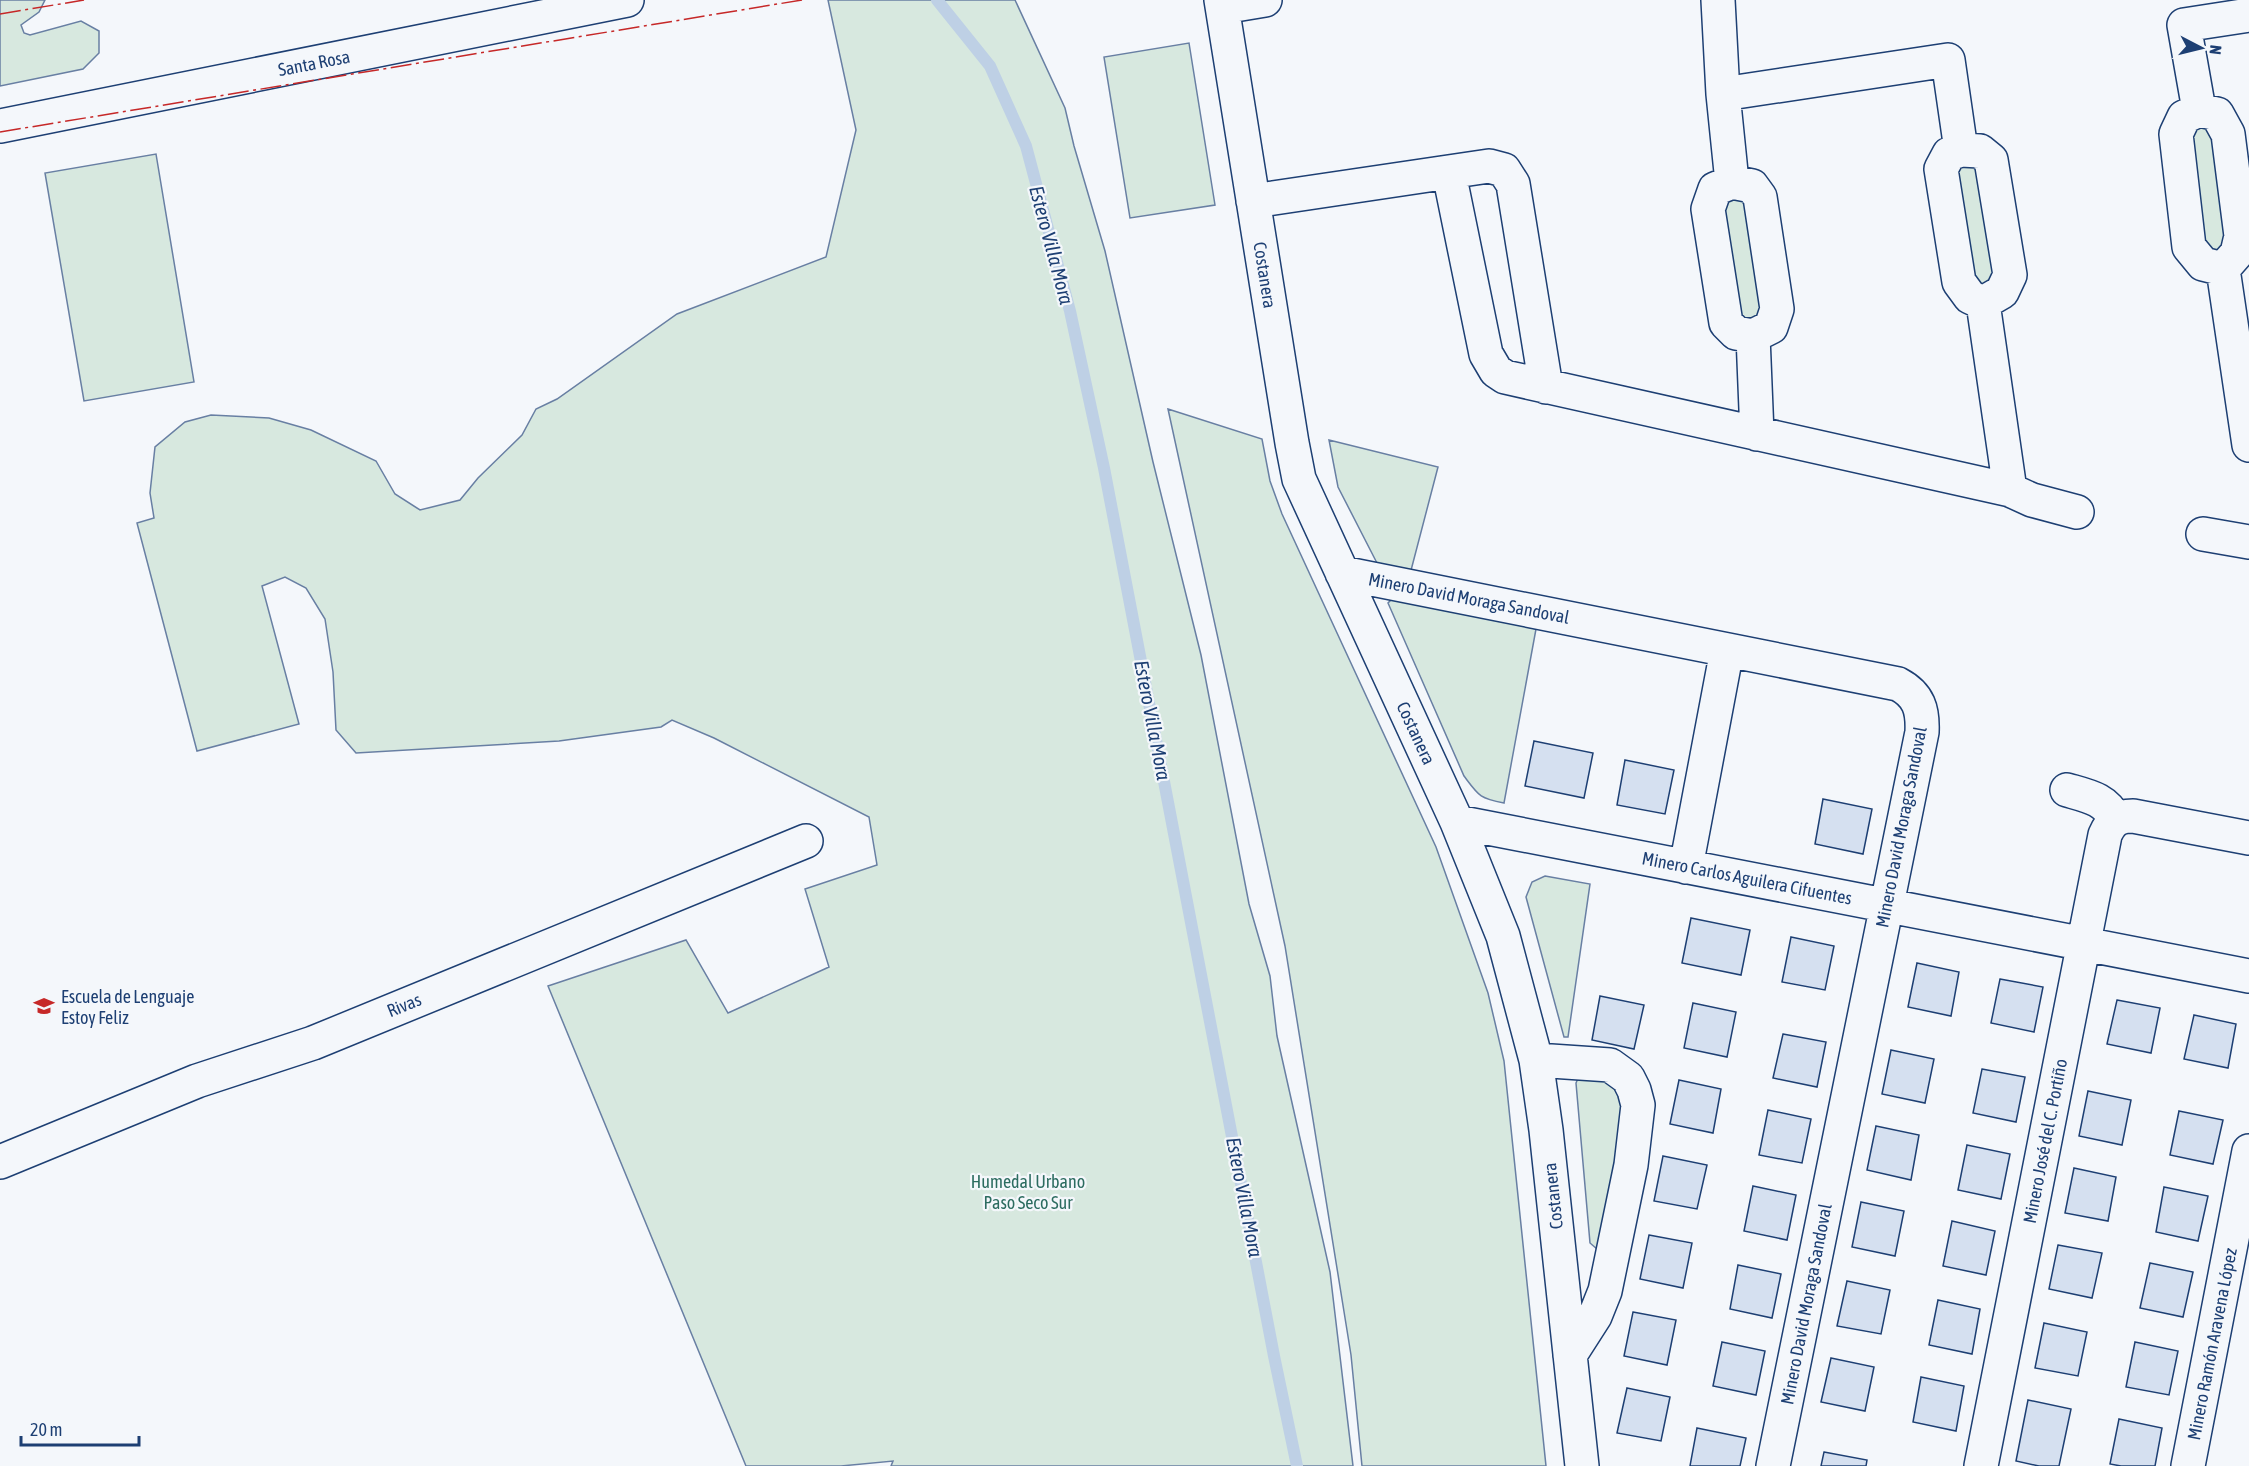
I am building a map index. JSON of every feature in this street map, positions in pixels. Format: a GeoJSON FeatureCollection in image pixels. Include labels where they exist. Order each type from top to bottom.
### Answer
{"type":"FeatureCollection","features":[{"type":"Feature","properties":{"kind":"street","name":"Santa Rosa"},"geometry":{"type":"LineString","coordinates":[[0,126],[627,0]]}},
{"type":"Feature","properties":{"kind":"street"},"geometry":{"type":"LineString","coordinates":[[1222,3],[1264,0]]}},
{"type":"Feature","properties":{"kind":"street"},"geometry":{"type":"LineString","coordinates":[[1719,0],[1722,94],[1732,182]]}},
{"type":"Feature","properties":{"kind":"street","name":"Costanera"},"geometry":{"type":"LineString","coordinates":[[1222,3],[1299,479],[1457,822],[1503,936],[1536,1060],[1546,1130],[1582,1466]]}},
{"type":"Feature","properties":{"kind":"street"},"geometry":{"type":"LineString","coordinates":[[2199,110],[2184,25],[2249,15]]}},
{"type":"Feature","properties":{"kind":"street"},"geometry":{"type":"LineString","coordinates":[[1722,94],[1948,60],[1961,150]]}},
{"type":"Feature","properties":{"kind":"street"},"geometry":{"type":"LineString","coordinates":[[2223,269],[2203,264],[2189,247],[2176,134],[2184,117],[2199,110],[2217,114],[2228,134],[2241,236],[2237,253],[2223,269],[2249,446]]}},
{"type":"Feature","properties":{"kind":"street"},"geometry":{"type":"LineString","coordinates":[[1961,150],[1980,151],[1991,160],[2010,275],[2001,292],[1983,303],[1970,297],[1959,282],[1941,169],[1948,154],[1961,150]]}},
{"type":"Feature","properties":{"kind":"street"},"geometry":{"type":"LineString","coordinates":[[1253,201],[1489,166],[1504,170],[1513,184],[1546,387]]}},
{"type":"Feature","properties":{"kind":"street"},"geometry":{"type":"LineString","coordinates":[[1449,173],[1486,354],[1490,363],[1505,377],[2010,490],[2032,500],[2077,512]]}},
{"type":"Feature","properties":{"kind":"street"},"geometry":{"type":"LineString","coordinates":[[1732,182],[1752,186],[1760,197],[1777,309],[1771,327],[1753,336],[1736,333],[1726,323],[1708,209],[1715,189],[1732,182]]}},
{"type":"Feature","properties":{"kind":"street"},"geometry":{"type":"LineString","coordinates":[[1983,303],[2010,490]]}},
{"type":"Feature","properties":{"kind":"street"},"geometry":{"type":"LineString","coordinates":[[1753,336],[1756,434]]}},
{"type":"Feature","properties":{"kind":"street"},"geometry":{"type":"LineString","coordinates":[[2203,534],[2249,542]]}},
{"type":"Feature","properties":{"kind":"street","name":"Minero David Moraga Sandoval"},"geometry":{"type":"LineString","coordinates":[[1342,573],[1898,684],[1909,690],[1919,702],[1923,714],[1922,732],[1773,1466]]}},
{"type":"Feature","properties":{"kind":"street"},"geometry":{"type":"LineString","coordinates":[[1686,867],[1727,650]]}},
{"type":"Feature","properties":{"kind":"street"},"geometry":{"type":"LineString","coordinates":[[2067,790],[2099,800],[2106,805],[2115,819],[2133,816],[2249,838]]}},
{"type":"Feature","properties":{"kind":"street","name":"Minero José del C. Portiño"},"geometry":{"type":"LineString","coordinates":[[1981,1466],[2104,835],[2115,819]]}},
{"type":"Feature","properties":{"kind":"street","name":"Minero Carlos Aguilera Cifuentes"},"geometry":{"type":"LineString","coordinates":[[1457,822],[2249,976]]}},
{"type":"Feature","properties":{"kind":"street","name":"Rivas"},"geometry":{"type":"LineString","coordinates":[[0,1162],[197,1081],[313,1043],[806,841]]}},
{"type":"Feature","properties":{"kind":"street"},"geometry":{"type":"LineString","coordinates":[[1536,1060],[1601,1064],[1618,1069],[1628,1078],[1638,1106],[1631,1166],[1605,1291],[1595,1316],[1570,1355]]}},
{"type":"Feature","properties":{"kind":"street","name":"Minero Ramón Aravena López"},"geometry":{"type":"LineString","coordinates":[[2188,1466],[2249,1150]]}},
{"type":"Feature","properties":{"kind":"green space"},"geometry":{"type":"Polygon","coordinates":[[[0,0],[45,0],[39,12],[21,25],[24,33],[30,35],[81,21],[99,31],[99,53],[83,69],[0,86],[0,0]]]}},
{"type":"Feature","properties":{"kind":"green space","name":"Humedal Urbano Paso Seco Sur"},"geometry":{"type":"Polygon","coordinates":[[[828,0],[1015,0],[1065,108],[1105,251],[1153,462],[1201,655],[1249,904],[1270,976],[1277,1036],[1330,1272],[1353,1466],[891,1466],[893,1461],[841,1466],[746,1466],[548,986],[686,940],[728,1013],[829,967],[805,889],[877,865],[869,817],[714,738],[672,720],[661,727],[559,741],[356,753],[336,730],[333,672],[325,619],[306,588],[285,577],[262,586],[299,724],[197,751],[137,523],[154,518],[150,493],[155,447],[185,422],[211,415],[269,418],[311,430],[376,461],[395,494],[420,510],[460,500],[478,478],[522,435],[536,409],[557,399],[677,314],[826,257],[856,130],[828,0]]]}},
{"type":"Feature","properties":{"kind":"green space"},"geometry":{"type":"Polygon","coordinates":[[[1189,43],[1215,205],[1130,218],[1104,57],[1189,43]]]}},
{"type":"Feature","properties":{"kind":"green space"},"geometry":{"type":"Polygon","coordinates":[[[2199,121],[2212,131],[2230,246],[2221,258],[2207,253],[2188,134],[2199,121]]]}},
{"type":"Feature","properties":{"kind":"green space"},"geometry":{"type":"Polygon","coordinates":[[[156,154],[194,382],[84,401],[45,173],[156,154]]]}},
{"type":"Feature","properties":{"kind":"green space"},"geometry":{"type":"Polygon","coordinates":[[[1968,156],[1981,166],[1999,281],[1975,288],[1957,169],[1968,156]]]}},
{"type":"Feature","properties":{"kind":"green space"},"geometry":{"type":"Polygon","coordinates":[[[1733,193],[1746,204],[1764,318],[1741,325],[1722,206],[1733,193]]]}},
{"type":"Feature","properties":{"kind":"green space"},"geometry":{"type":"Polygon","coordinates":[[[1168,409],[1262,439],[1270,481],[1282,514],[1436,847],[1488,993],[1504,1061],[1546,1466],[1362,1466],[1351,1355],[1285,946],[1168,409]]]}},
{"type":"Feature","properties":{"kind":"green space"},"geometry":{"type":"Polygon","coordinates":[[[1329,440],[1438,467],[1409,578],[1379,567],[1338,487],[1329,440]]]}},
{"type":"Feature","properties":{"kind":"green space"},"geometry":{"type":"Polygon","coordinates":[[[1394,597],[1536,629],[1504,803],[1480,795],[1464,776],[1388,603],[1394,597]]]}},
{"type":"Feature","properties":{"kind":"green space"},"geometry":{"type":"Polygon","coordinates":[[[1545,876],[1590,884],[1568,1037],[1564,1037],[1526,897],[1532,882],[1545,876]]]}},
{"type":"Feature","properties":{"kind":"green space"},"geometry":{"type":"Polygon","coordinates":[[[1579,1076],[1593,1076],[1617,1086],[1623,1113],[1600,1246],[1597,1249],[1590,1243],[1576,1083],[1579,1076]]]}},
{"type":"Feature","properties":{"kind":"building"},"geometry":{"type":"Polygon","coordinates":[[[1534,741],[1593,753],[1584,798],[1525,786],[1534,741]]]}},
{"type":"Feature","properties":{"kind":"building"},"geometry":{"type":"Polygon","coordinates":[[[1625,760],[1674,770],[1665,814],[1617,805],[1625,760]]]}},
{"type":"Feature","properties":{"kind":"building"},"geometry":{"type":"Polygon","coordinates":[[[1823,799],[1872,809],[1863,854],[1815,844],[1823,799]]]}},
{"type":"Feature","properties":{"kind":"building"},"geometry":{"type":"Polygon","coordinates":[[[1691,918],[1750,930],[1741,975],[1682,963],[1691,918]]]}},
{"type":"Feature","properties":{"kind":"building"},"geometry":{"type":"Polygon","coordinates":[[[1791,937],[1834,946],[1825,990],[1782,982],[1791,937]]]}},
{"type":"Feature","properties":{"kind":"building"},"geometry":{"type":"Polygon","coordinates":[[[1917,963],[1959,972],[1951,1016],[1908,1007],[1917,963]]]}},
{"type":"Feature","properties":{"kind":"building"},"geometry":{"type":"Polygon","coordinates":[[[2000,979],[2043,987],[2034,1032],[1991,1023],[2000,979]]]}},
{"type":"Feature","properties":{"kind":"building"},"geometry":{"type":"Polygon","coordinates":[[[1600,996],[1644,1005],[1634,1049],[1592,1040],[1600,996]]]}},
{"type":"Feature","properties":{"kind":"building"},"geometry":{"type":"Polygon","coordinates":[[[2117,1000],[2160,1008],[2151,1053],[2107,1044],[2117,1000]]]}},
{"type":"Feature","properties":{"kind":"building"},"geometry":{"type":"Polygon","coordinates":[[[1693,1003],[1736,1012],[1727,1057],[1684,1048],[1693,1003]]]}},
{"type":"Feature","properties":{"kind":"building"},"geometry":{"type":"Polygon","coordinates":[[[2194,1015],[2236,1024],[2228,1068],[2184,1059],[2194,1015]]]}},
{"type":"Feature","properties":{"kind":"building"},"geometry":{"type":"Polygon","coordinates":[[[1783,1034],[1826,1042],[1817,1087],[1773,1078],[1783,1034]]]}},
{"type":"Feature","properties":{"kind":"building"},"geometry":{"type":"Polygon","coordinates":[[[1891,1050],[1934,1059],[1925,1103],[1882,1094],[1891,1050]]]}},
{"type":"Feature","properties":{"kind":"building"},"geometry":{"type":"Polygon","coordinates":[[[1982,1069],[2025,1077],[2016,1122],[1973,1113],[1982,1069]]]}},
{"type":"Feature","properties":{"kind":"building"},"geometry":{"type":"Polygon","coordinates":[[[1679,1080],[1721,1089],[1713,1133],[1670,1124],[1679,1080]]]}},
{"type":"Feature","properties":{"kind":"building"},"geometry":{"type":"Polygon","coordinates":[[[2088,1091],[2131,1100],[2122,1145],[2079,1136],[2088,1091]]]}},
{"type":"Feature","properties":{"kind":"building"},"geometry":{"type":"Polygon","coordinates":[[[1768,1110],[1811,1119],[1802,1163],[1759,1155],[1768,1110]]]}},
{"type":"Feature","properties":{"kind":"building"},"geometry":{"type":"Polygon","coordinates":[[[2179,1111],[2223,1120],[2213,1164],[2170,1155],[2179,1111]]]}},
{"type":"Feature","properties":{"kind":"building"},"geometry":{"type":"Polygon","coordinates":[[[1876,1126],[1919,1135],[1911,1180],[1867,1170],[1876,1126]]]}},
{"type":"Feature","properties":{"kind":"building"},"geometry":{"type":"Polygon","coordinates":[[[1967,1145],[2010,1154],[2001,1199],[1958,1190],[1967,1145]]]}},
{"type":"Feature","properties":{"kind":"building"},"geometry":{"type":"Polygon","coordinates":[[[1663,1156],[1707,1165],[1697,1209],[1654,1201],[1663,1156]]]}},
{"type":"Feature","properties":{"kind":"building"},"geometry":{"type":"Polygon","coordinates":[[[2074,1168],[2116,1177],[2108,1221],[2065,1213],[2074,1168]]]}},
{"type":"Feature","properties":{"kind":"building"},"geometry":{"type":"Polygon","coordinates":[[[1753,1186],[1796,1195],[1787,1240],[1744,1231],[1753,1186]]]}},
{"type":"Feature","properties":{"kind":"building"},"geometry":{"type":"Polygon","coordinates":[[[2164,1187],[2208,1196],[2198,1241],[2156,1232],[2164,1187]]]}},
{"type":"Feature","properties":{"kind":"building"},"geometry":{"type":"Polygon","coordinates":[[[1861,1202],[1904,1211],[1895,1256],[1852,1247],[1861,1202]]]}},
{"type":"Feature","properties":{"kind":"building"},"geometry":{"type":"Polygon","coordinates":[[[1952,1221],[1995,1231],[1986,1275],[1943,1266],[1952,1221]]]}},
{"type":"Feature","properties":{"kind":"building"},"geometry":{"type":"Polygon","coordinates":[[[1649,1235],[1692,1243],[1683,1288],[1640,1279],[1649,1235]]]}},
{"type":"Feature","properties":{"kind":"building"},"geometry":{"type":"Polygon","coordinates":[[[2058,1245],[2102,1253],[2092,1298],[2049,1289],[2058,1245]]]}},
{"type":"Feature","properties":{"kind":"building"},"geometry":{"type":"Polygon","coordinates":[[[2150,1263],[2193,1272],[2183,1317],[2140,1308],[2150,1263]]]}},
{"type":"Feature","properties":{"kind":"building"},"geometry":{"type":"Polygon","coordinates":[[[1738,1265],[1781,1274],[1772,1318],[1730,1309],[1738,1265]]]}},
{"type":"Feature","properties":{"kind":"building"},"geometry":{"type":"Polygon","coordinates":[[[1847,1281],[1890,1290],[1881,1334],[1837,1326],[1847,1281]]]}},
{"type":"Feature","properties":{"kind":"building"},"geometry":{"type":"Polygon","coordinates":[[[1938,1300],[1980,1309],[1972,1354],[1929,1345],[1938,1300]]]}},
{"type":"Feature","properties":{"kind":"building"},"geometry":{"type":"Polygon","coordinates":[[[1633,1312],[1676,1320],[1667,1365],[1624,1356],[1633,1312]]]}},
{"type":"Feature","properties":{"kind":"building"},"geometry":{"type":"Polygon","coordinates":[[[2044,1323],[2087,1332],[2078,1376],[2035,1368],[2044,1323]]]}},
{"type":"Feature","properties":{"kind":"building"},"geometry":{"type":"Polygon","coordinates":[[[1722,1342],[1765,1351],[1756,1395],[1713,1386],[1722,1342]]]}},
{"type":"Feature","properties":{"kind":"building"},"geometry":{"type":"Polygon","coordinates":[[[2135,1342],[2178,1351],[2169,1395],[2126,1387],[2135,1342]]]}},
{"type":"Feature","properties":{"kind":"building"},"geometry":{"type":"Polygon","coordinates":[[[1831,1358],[1874,1367],[1865,1411],[1821,1402],[1831,1358]]]}},
{"type":"Feature","properties":{"kind":"building"},"geometry":{"type":"Polygon","coordinates":[[[1921,1377],[1964,1386],[1956,1431],[1913,1422],[1921,1377]]]}},
{"type":"Feature","properties":{"kind":"building"},"geometry":{"type":"Polygon","coordinates":[[[1627,1388],[1670,1397],[1661,1441],[1617,1433],[1627,1388]]]}},
{"type":"Feature","properties":{"kind":"building"},"geometry":{"type":"Polygon","coordinates":[[[2028,1400],[2071,1409],[2059,1466],[2039,1466],[2016,1461],[2028,1400]]]}},
{"type":"Feature","properties":{"kind":"building"},"geometry":{"type":"Polygon","coordinates":[[[2119,1419],[2162,1428],[2155,1466],[2110,1464],[2119,1419]]]}},
{"type":"Feature","properties":{"kind":"building"},"geometry":{"type":"Polygon","coordinates":[[[1697,1428],[1746,1438],[1740,1466],[1690,1466],[1697,1428]]]}},
{"type":"Feature","properties":{"kind":"building"},"geometry":{"type":"Polygon","coordinates":[[[1824,1452],[1867,1460],[1866,1466],[1821,1466],[1824,1452]]]}},
{"type":"Feature","properties":{"kind":"waterway","name":"Estero Villa Mora"},"geometry":{"type":"LineString","coordinates":[[937,0],[990,66],[1026,146],[1070,311],[1104,468],[1297,1466]]}},
{"type":"Feature","properties":{"kind":"power"},"geometry":{"type":"LineString","coordinates":[[0,14],[84,0]]}},
{"type":"Feature","properties":{"kind":"power"},"geometry":{"type":"LineString","coordinates":[[0,132],[802,0]]}},
{"type":"Feature","properties":{"kind":"place","name":"Escuela de Lenguaje Estoy Feliz"},"geometry":{"type":"Point","coordinates":[44,1006]}}]}
